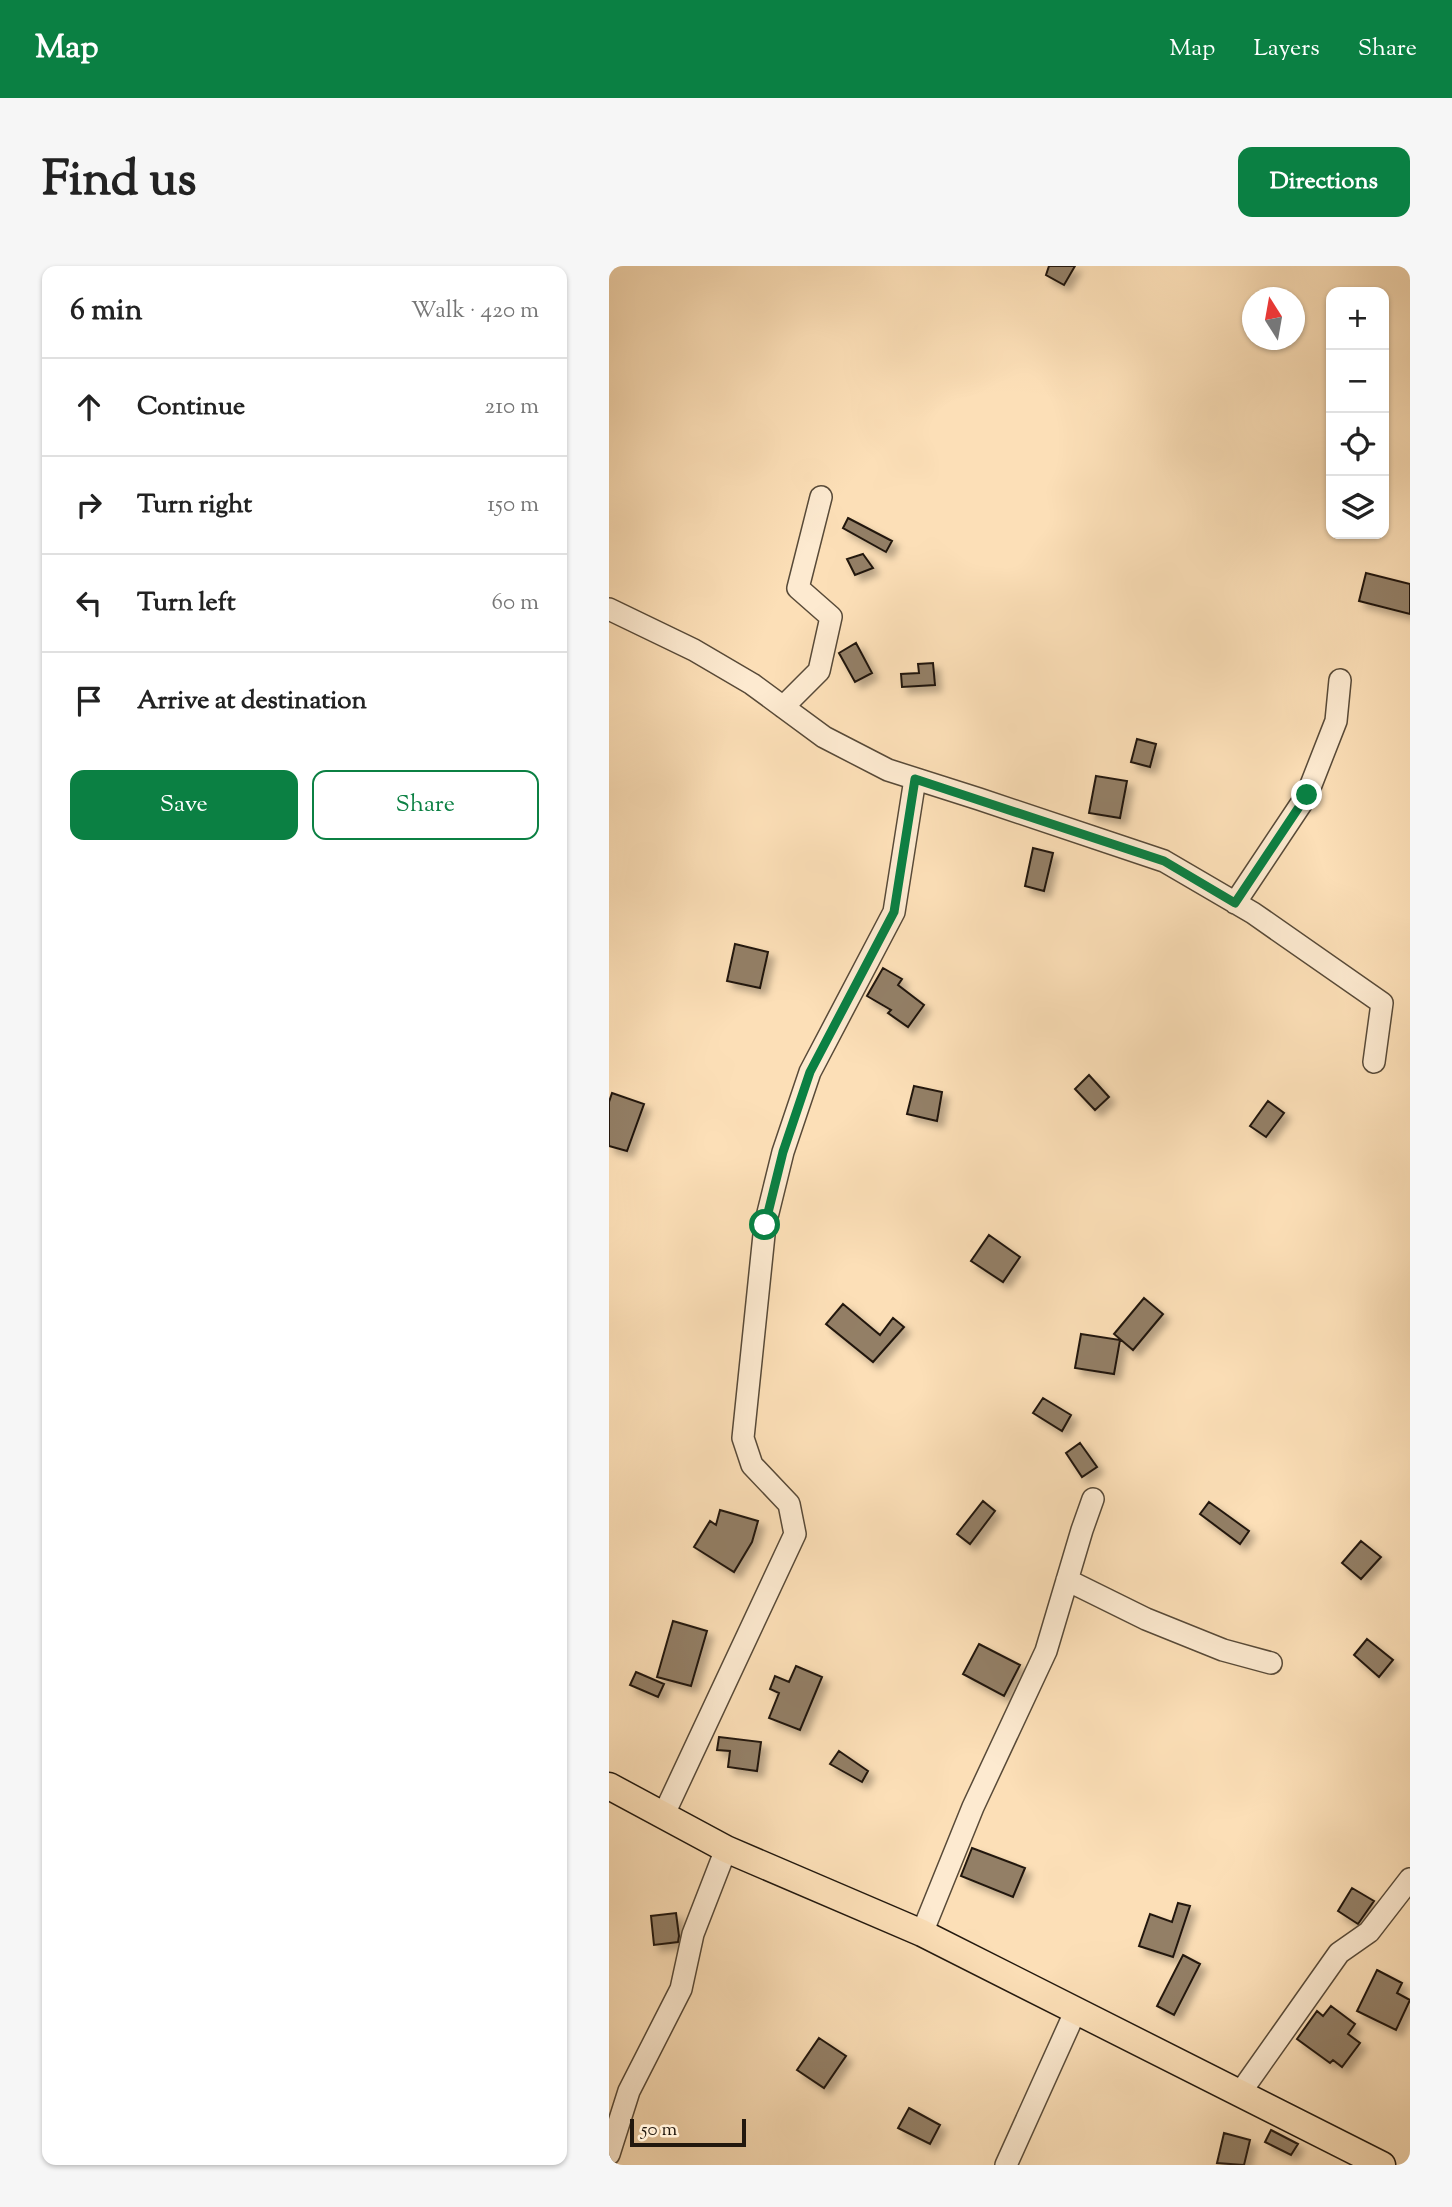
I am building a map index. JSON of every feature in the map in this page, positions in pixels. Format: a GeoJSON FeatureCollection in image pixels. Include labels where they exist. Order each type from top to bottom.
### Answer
{"type":"FeatureCollection","features":[{"type":"Feature","properties":{"kind":"main road"},"geometry":{"type":"LineString","coordinates":[[609,1786],[726,1849],[922,1933],[1382,2165]]}},
{"type":"Feature","properties":{"kind":"street"},"geometry":{"type":"LineString","coordinates":[[783,707],[819,671],[831,617],[798,588],[821,497]]}},
{"type":"Feature","properties":{"kind":"street"},"geometry":{"type":"LineString","coordinates":[[609,609],[706,657],[753,684],[824,737],[888,770],[1164,861],[1235,903],[1382,1003],[1374,1062]]}},
{"type":"Feature","properties":{"kind":"street"},"geometry":{"type":"LineString","coordinates":[[1235,903],[1307,795],[1336,721],[1340,680]]}},
{"type":"Feature","properties":{"kind":"street"},"geometry":{"type":"LineString","coordinates":[[664,1814],[795,1534],[789,1503],[752,1465],[743,1438],[765,1225],[783,1152],[810,1072],[894,912],[915,779]]}},
{"type":"Feature","properties":{"kind":"street"},"geometry":{"type":"LineString","coordinates":[[922,1933],[973,1807],[1047,1651],[1093,1499]]}},
{"type":"Feature","properties":{"kind":"street"},"geometry":{"type":"LineString","coordinates":[[1067,1580],[1159,1624],[1223,1650],[1271,1663]]}},
{"type":"Feature","properties":{"kind":"street"},"geometry":{"type":"LineString","coordinates":[[609,2154],[629,2091],[681,1989],[693,1934],[726,1849]]}},
{"type":"Feature","properties":{"kind":"street"},"geometry":{"type":"LineString","coordinates":[[1240,2093],[1339,1953],[1369,1932],[1410,1879]]}},
{"type":"Feature","properties":{"kind":"street"},"geometry":{"type":"LineString","coordinates":[[1006,2165],[1076,2010]]}},
{"type":"Feature","properties":{"kind":"building"},"geometry":{"type":"Polygon","coordinates":[[[1049,266],[1075,266],[1064,285],[1046,275],[1049,266]]]}},
{"type":"Feature","properties":{"kind":"building"},"geometry":{"type":"Polygon","coordinates":[[[848,518],[892,541],[886,552],[843,528],[848,518]]]}},
{"type":"Feature","properties":{"kind":"building"},"geometry":{"type":"Polygon","coordinates":[[[863,554],[873,568],[855,575],[847,559],[863,554]]]}},
{"type":"Feature","properties":{"kind":"building"},"geometry":{"type":"Polygon","coordinates":[[[1366,573],[1410,584],[1410,614],[1359,601],[1366,573]]]}},
{"type":"Feature","properties":{"kind":"building"},"geometry":{"type":"Polygon","coordinates":[[[856,643],[872,673],[855,682],[839,653],[856,643]]]}},
{"type":"Feature","properties":{"kind":"building"},"geometry":{"type":"Polygon","coordinates":[[[933,663],[935,685],[902,687],[901,674],[919,673],[918,664],[933,663]]]}},
{"type":"Feature","properties":{"kind":"building"},"geometry":{"type":"Polygon","coordinates":[[[1137,739],[1156,744],[1150,767],[1131,762],[1137,739]]]}},
{"type":"Feature","properties":{"kind":"building"},"geometry":{"type":"Polygon","coordinates":[[[1096,776],[1127,781],[1120,818],[1089,813],[1096,776]]]}},
{"type":"Feature","properties":{"kind":"building"},"geometry":{"type":"Polygon","coordinates":[[[1033,848],[1053,853],[1044,891],[1025,886],[1033,848]]]}},
{"type":"Feature","properties":{"kind":"building"},"geometry":{"type":"Polygon","coordinates":[[[735,944],[768,952],[760,988],[727,981],[735,944]]]}},
{"type":"Feature","properties":{"kind":"building"},"geometry":{"type":"Polygon","coordinates":[[[883,968],[902,979],[898,985],[924,1005],[908,1027],[888,1013],[891,1010],[867,996],[883,968]]]}},
{"type":"Feature","properties":{"kind":"building"},"geometry":{"type":"Polygon","coordinates":[[[1089,1075],[1109,1097],[1095,1110],[1075,1089],[1089,1075]]]}},
{"type":"Feature","properties":{"kind":"building"},"geometry":{"type":"Polygon","coordinates":[[[914,1086],[942,1092],[937,1121],[907,1114],[914,1086]]]}},
{"type":"Feature","properties":{"kind":"building"},"geometry":{"type":"Polygon","coordinates":[[[612,1093],[644,1104],[627,1151],[609,1146],[609,1102],[612,1093]]]}},
{"type":"Feature","properties":{"kind":"building"},"geometry":{"type":"Polygon","coordinates":[[[1268,1101],[1284,1113],[1266,1137],[1250,1126],[1268,1101]]]}},
{"type":"Feature","properties":{"kind":"building"},"geometry":{"type":"Polygon","coordinates":[[[989,1235],[1020,1257],[1003,1282],[971,1261],[989,1235]]]}},
{"type":"Feature","properties":{"kind":"building"},"geometry":{"type":"Polygon","coordinates":[[[1144,1298],[1163,1314],[1133,1350],[1114,1334],[1144,1298]]]}},
{"type":"Feature","properties":{"kind":"building"},"geometry":{"type":"Polygon","coordinates":[[[843,1304],[880,1335],[893,1318],[904,1327],[873,1362],[826,1324],[843,1304]]]}},
{"type":"Feature","properties":{"kind":"building"},"geometry":{"type":"Polygon","coordinates":[[[1081,1334],[1120,1340],[1114,1374],[1075,1368],[1081,1334]]]}},
{"type":"Feature","properties":{"kind":"building"},"geometry":{"type":"Polygon","coordinates":[[[1043,1398],[1071,1415],[1062,1431],[1033,1413],[1043,1398]]]}},
{"type":"Feature","properties":{"kind":"building"},"geometry":{"type":"Polygon","coordinates":[[[1080,1443],[1097,1467],[1082,1477],[1066,1453],[1080,1443]]]}},
{"type":"Feature","properties":{"kind":"building"},"geometry":{"type":"Polygon","coordinates":[[[983,1501],[995,1511],[970,1544],[957,1534],[983,1501]]]}},
{"type":"Feature","properties":{"kind":"building"},"geometry":{"type":"Polygon","coordinates":[[[1209,1502],[1249,1531],[1240,1544],[1200,1514],[1209,1502]]]}},
{"type":"Feature","properties":{"kind":"building"},"geometry":{"type":"Polygon","coordinates":[[[720,1510],[758,1521],[752,1542],[734,1572],[694,1547],[710,1521],[716,1525],[720,1510]]]}},
{"type":"Feature","properties":{"kind":"building"},"geometry":{"type":"Polygon","coordinates":[[[1361,1541],[1381,1557],[1361,1579],[1342,1563],[1361,1541]]]}},
{"type":"Feature","properties":{"kind":"building"},"geometry":{"type":"Polygon","coordinates":[[[673,1621],[707,1631],[691,1686],[657,1677],[673,1621]]]}},
{"type":"Feature","properties":{"kind":"building"},"geometry":{"type":"Polygon","coordinates":[[[1367,1639],[1393,1660],[1379,1677],[1354,1655],[1367,1639]]]}},
{"type":"Feature","properties":{"kind":"building"},"geometry":{"type":"Polygon","coordinates":[[[979,1644],[1020,1665],[1004,1696],[963,1674],[979,1644]]]}},
{"type":"Feature","properties":{"kind":"building"},"geometry":{"type":"Polygon","coordinates":[[[796,1666],[822,1677],[800,1730],[769,1718],[779,1693],[770,1689],[775,1676],[789,1682],[796,1666]]]}},
{"type":"Feature","properties":{"kind":"building"},"geometry":{"type":"Polygon","coordinates":[[[636,1672],[664,1684],[658,1697],[630,1685],[636,1672]]]}},
{"type":"Feature","properties":{"kind":"building"},"geometry":{"type":"Polygon","coordinates":[[[719,1737],[761,1742],[757,1771],[728,1767],[730,1751],[717,1750],[719,1737]]]}},
{"type":"Feature","properties":{"kind":"building"},"geometry":{"type":"Polygon","coordinates":[[[839,1751],[868,1771],[862,1782],[830,1764],[839,1751]]]}},
{"type":"Feature","properties":{"kind":"building"},"geometry":{"type":"Polygon","coordinates":[[[972,1848],[1025,1868],[1013,1897],[961,1876],[972,1848]]]}},
{"type":"Feature","properties":{"kind":"building"},"geometry":{"type":"Polygon","coordinates":[[[1352,1888],[1374,1901],[1358,1924],[1338,1911],[1352,1888]]]}},
{"type":"Feature","properties":{"kind":"building"},"geometry":{"type":"Polygon","coordinates":[[[1178,1903],[1190,1906],[1173,1957],[1139,1946],[1150,1914],[1172,1922],[1178,1903]]]}},
{"type":"Feature","properties":{"kind":"building"},"geometry":{"type":"Polygon","coordinates":[[[676,1913],[678,1942],[654,1945],[651,1916],[676,1913]]]}},
{"type":"Feature","properties":{"kind":"building"},"geometry":{"type":"Polygon","coordinates":[[[1183,1955],[1200,1964],[1174,2015],[1157,2006],[1183,1955]]]}},
{"type":"Feature","properties":{"kind":"building"},"geometry":{"type":"Polygon","coordinates":[[[1377,1970],[1402,1983],[1397,1993],[1410,2000],[1396,2030],[1357,2011],[1377,1970]]]}},
{"type":"Feature","properties":{"kind":"building"},"geometry":{"type":"Polygon","coordinates":[[[1331,2006],[1355,2024],[1348,2034],[1360,2043],[1342,2067],[1333,2060],[1330,2063],[1297,2039],[1317,2011],[1323,2016],[1331,2006]]]}},
{"type":"Feature","properties":{"kind":"building"},"geometry":{"type":"Polygon","coordinates":[[[819,2038],[846,2056],[824,2088],[797,2070],[819,2038]]]}},
{"type":"Feature","properties":{"kind":"building"},"geometry":{"type":"Polygon","coordinates":[[[909,2108],[940,2125],[930,2144],[898,2128],[909,2108]]]}},
{"type":"Feature","properties":{"kind":"building"},"geometry":{"type":"Polygon","coordinates":[[[1271,2130],[1298,2144],[1291,2155],[1265,2142],[1271,2130]]]}},
{"type":"Feature","properties":{"kind":"building"},"geometry":{"type":"Polygon","coordinates":[[[1224,2133],[1250,2140],[1244,2165],[1217,2163],[1224,2133]]]}},
{"type":"Feature","properties":{"kind":"route"},"geometry":{"type":"LineString","coordinates":[[765,1225],[783,1152],[810,1072],[894,912],[915,779],[1164,861],[1235,903],[1307,795]]}}]}
